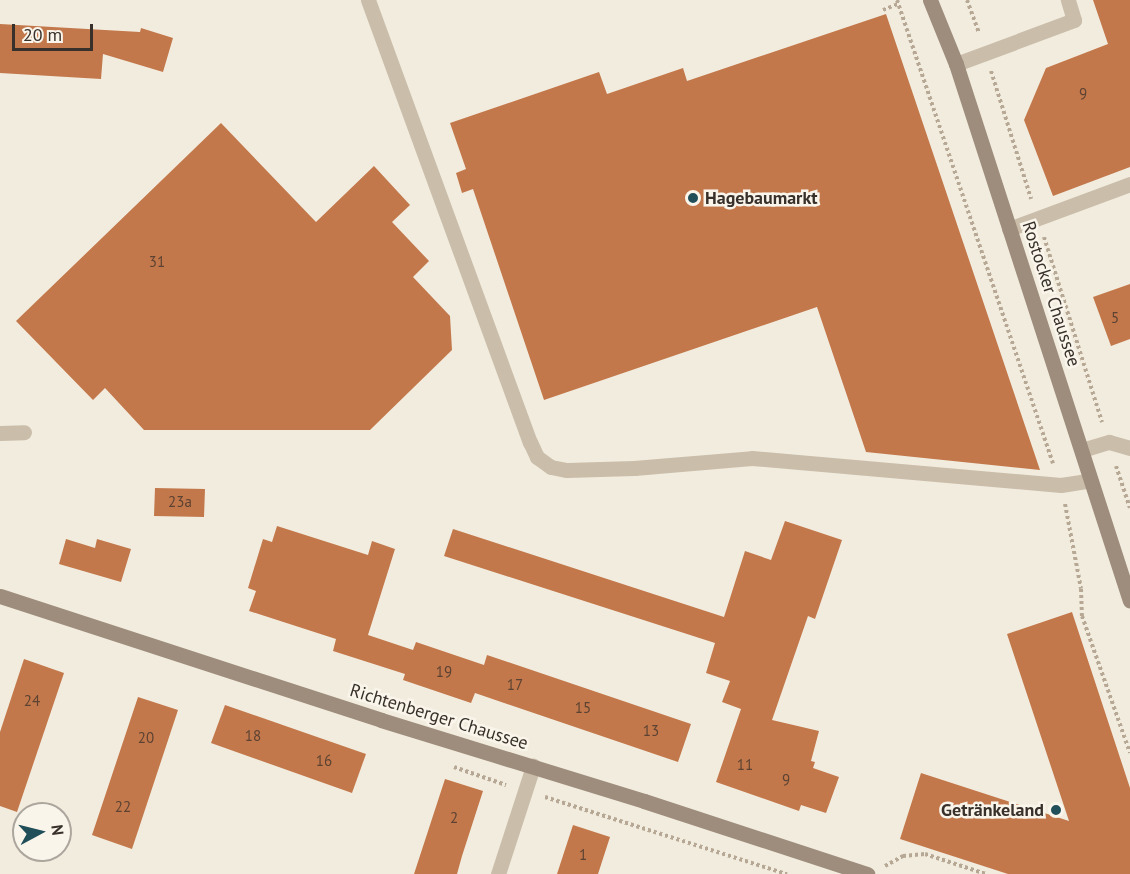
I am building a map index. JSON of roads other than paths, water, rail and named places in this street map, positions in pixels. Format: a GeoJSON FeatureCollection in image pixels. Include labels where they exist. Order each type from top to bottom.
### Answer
{"type":"FeatureCollection","features":[{"type":"Feature","properties":{"kind":"street"},"geometry":{"type":"LineString","coordinates":[[368,0],[537,458],[551,467],[567,470],[634,468],[753,458],[1061,485],[1091,480]]}},
{"type":"Feature","properties":{"kind":"street","name":"Rostocker Chaussee"},"geometry":{"type":"LineString","coordinates":[[930,0],[956,64],[1130,602]]}},
{"type":"Feature","properties":{"kind":"street"},"geometry":{"type":"LineString","coordinates":[[956,64],[1074,20],[1068,0]]}},
{"type":"Feature","properties":{"kind":"street"},"geometry":{"type":"LineString","coordinates":[[1009,230],[1130,184]]}},
{"type":"Feature","properties":{"kind":"street"},"geometry":{"type":"LineString","coordinates":[[0,433],[24,432]]}},
{"type":"Feature","properties":{"kind":"street"},"geometry":{"type":"LineString","coordinates":[[1082,450],[1109,442],[1130,448]]}},
{"type":"Feature","properties":{"kind":"street","name":"Richtenberger Chaussee"},"geometry":{"type":"LineString","coordinates":[[0,596],[381,720],[873,872]]}},
{"type":"Feature","properties":{"kind":"street"},"geometry":{"type":"LineString","coordinates":[[498,874],[533,766]]}},
{"type":"Feature","properties":{"kind":"place","name":"Hagebaumarkt"},"geometry":{"type":"Point","coordinates":[693,198]}},
{"type":"Feature","properties":{"kind":"place","name":"Getränkeland"},"geometry":{"type":"Point","coordinates":[1056,810]}}]}
